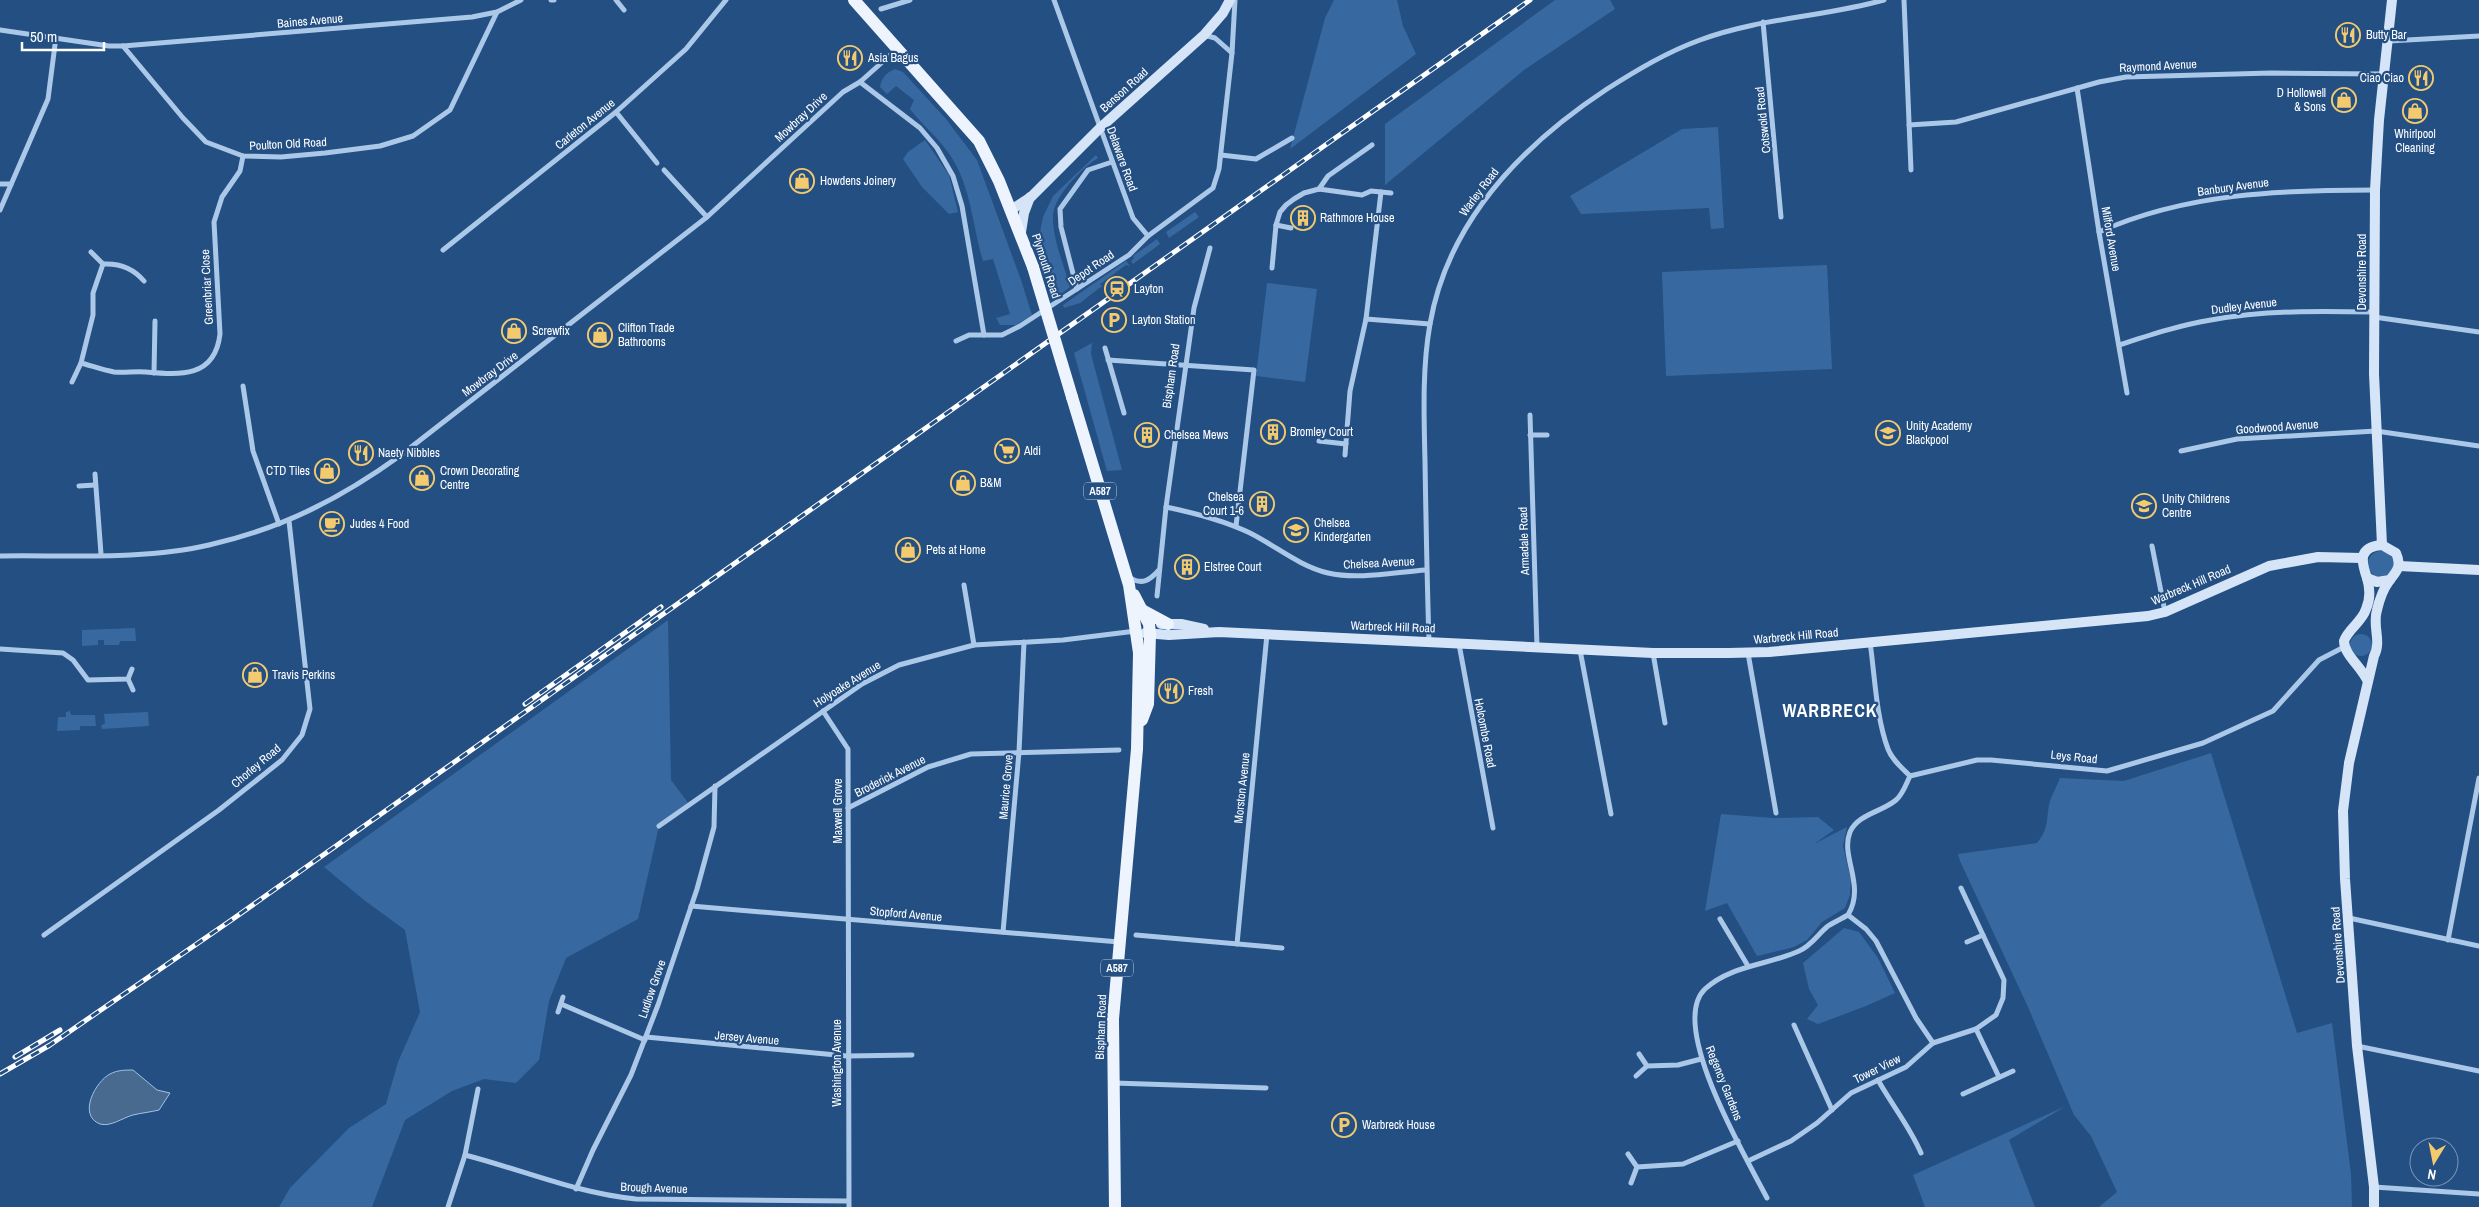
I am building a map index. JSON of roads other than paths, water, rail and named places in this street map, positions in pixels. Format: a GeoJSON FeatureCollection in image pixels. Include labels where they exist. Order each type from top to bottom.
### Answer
{"type":"FeatureCollection","features":[{"type":"Feature","properties":{"kind":"main road","name":"Plymouth Road"},"geometry":{"type":"LineString","coordinates":[[854,0],[979,141],[990,160],[1021,232],[1032,266],[1127,579],[1137,631]]}},
{"type":"Feature","properties":{"kind":"main road","name":"Benson Road"},"geometry":{"type":"LineString","coordinates":[[1011,210],[1031,196],[1100,128],[1204,35],[1223,13],[1230,0]]}},
{"type":"Feature","properties":{"kind":"main road","name":"Devonshire Road"},"geometry":{"type":"LineString","coordinates":[[2382,545],[2376,432],[2375,190],[2378,130],[2392,0]]}},
{"type":"Feature","properties":{"kind":"main road","name":"Benson Road"},"geometry":{"type":"LineString","coordinates":[[1021,232],[1024,213],[1031,196]]}},
{"type":"Feature","properties":{"kind":"main road"},"geometry":{"type":"LineString","coordinates":[[2368,682],[2363,671],[2355,660],[2348,655],[2344,647],[2346,635],[2356,627],[2366,611],[2368,603],[2367,578],[2361,566],[2362,558],[2370,548],[2382,545],[2389,547],[2396,553],[2399,566],[2479,570]]}},
{"type":"Feature","properties":{"kind":"main road","name":"Warbreck Hill Road"},"geometry":{"type":"LineString","coordinates":[[1150,629],[1458,642],[1653,653],[1748,653],[2117,620],[2165,612],[2269,566],[2318,557],[2362,558]]}},
{"type":"Feature","properties":{"kind":"main road","name":"Devonshire Road"},"geometry":{"type":"LineString","coordinates":[[2374,1207],[2374,1187],[2357,1046],[2345,879],[2343,811],[2348,763],[2374,656],[2379,643],[2376,634],[2377,609],[2390,580],[2397,573],[2399,566]]}},
{"type":"Feature","properties":{"kind":"main road"},"geometry":{"type":"LineString","coordinates":[[2367,578],[2377,582],[2390,580]]}},
{"type":"Feature","properties":{"kind":"main road","name":"Plymouth Road"},"geometry":{"type":"LineString","coordinates":[[1127,579],[1150,629]]}},
{"type":"Feature","properties":{"kind":"main road"},"geometry":{"type":"LineString","coordinates":[[1142,610],[1168,624]]}},
{"type":"Feature","properties":{"kind":"main road","name":"Warbreck Hill Road"},"geometry":{"type":"LineString","coordinates":[[1137,631],[1168,624],[1180,624],[1219,632]]}},
{"type":"Feature","properties":{"kind":"main road"},"geometry":{"type":"LineString","coordinates":[[2356,627],[2365,627],[2376,634]]}},
{"type":"Feature","properties":{"kind":"main road","name":"Bispham Road"},"geometry":{"type":"LineString","coordinates":[[1139,729],[1148,704],[1150,629]]}},
{"type":"Feature","properties":{"kind":"main road","name":"Bispham Road"},"geometry":{"type":"LineString","coordinates":[[1115,1207],[1113,1019],[1139,729],[1139,653],[1137,631]]}},
{"type":"Feature","properties":{"kind":"main road"},"geometry":{"type":"LineString","coordinates":[[2355,660],[2363,661],[2374,656]]}},
{"type":"Feature","properties":{"kind":"street"},"geometry":{"type":"LineString","coordinates":[[497,12],[521,0]]}},
{"type":"Feature","properties":{"kind":"street"},"geometry":{"type":"LineString","coordinates":[[616,0],[624,10]]}},
{"type":"Feature","properties":{"kind":"street","name":"Carleton Avenue"},"geometry":{"type":"LineString","coordinates":[[443,250],[616,112],[686,49],[726,0]]}},
{"type":"Feature","properties":{"kind":"street"},"geometry":{"type":"LineString","coordinates":[[881,9],[910,0]]}},
{"type":"Feature","properties":{"kind":"street","name":"Delaware Road"},"geometry":{"type":"LineString","coordinates":[[1054,0],[1133,218],[1148,236]]}},
{"type":"Feature","properties":{"kind":"street"},"geometry":{"type":"LineString","coordinates":[[1235,0],[1232,53],[1221,155],[1256,159],[1292,138]]}},
{"type":"Feature","properties":{"kind":"street","name":"Warley Road"},"geometry":{"type":"LineString","coordinates":[[1429,641],[1426,570],[1424,389],[1430,324],[1438,291],[1465,228],[1480,205],[1514,162],[1549,131],[1579,108],[1634,72],[1671,52],[1728,30],[1884,0]]}},
{"type":"Feature","properties":{"kind":"street"},"geometry":{"type":"LineString","coordinates":[[1904,0],[1911,170]]}},
{"type":"Feature","properties":{"kind":"street","name":"Baines Avenue"},"geometry":{"type":"LineString","coordinates":[[123,46],[472,17],[497,12]]}},
{"type":"Feature","properties":{"kind":"street","name":"Poulton Old Road"},"geometry":{"type":"LineString","coordinates":[[123,46],[183,118],[206,142],[243,156],[281,157],[325,153],[380,146],[412,136],[450,110],[497,12]]}},
{"type":"Feature","properties":{"kind":"street","name":"Cotswold Road"},"geometry":{"type":"LineString","coordinates":[[1763,22],[1781,217]]}},
{"type":"Feature","properties":{"kind":"street"},"geometry":{"type":"LineString","coordinates":[[0,30],[109,46],[123,46]]}},
{"type":"Feature","properties":{"kind":"street"},"geometry":{"type":"LineString","coordinates":[[1204,35],[1215,38],[1232,53]]}},
{"type":"Feature","properties":{"kind":"street"},"geometry":{"type":"LineString","coordinates":[[2389,40],[2479,36]]}},
{"type":"Feature","properties":{"kind":"street"},"geometry":{"type":"LineString","coordinates":[[0,210],[48,99],[56,37]]}},
{"type":"Feature","properties":{"kind":"street","name":"Mowbray Drive"},"geometry":{"type":"LineString","coordinates":[[0,556],[111,554],[208,545],[289,521],[367,480],[707,217],[843,92],[860,82],[898,49]]}},
{"type":"Feature","properties":{"kind":"street","name":"Raymond Avenue"},"geometry":{"type":"LineString","coordinates":[[1909,125],[1956,122],[2077,88],[2126,77],[2162,75],[2385,74]]}},
{"type":"Feature","properties":{"kind":"street"},"geometry":{"type":"LineString","coordinates":[[860,82],[911,119],[938,148],[950,170],[962,206],[984,335]]}},
{"type":"Feature","properties":{"kind":"street","name":"Milford Avenue"},"geometry":{"type":"LineString","coordinates":[[2077,88],[2099,232],[2127,393]]}},
{"type":"Feature","properties":{"kind":"street"},"geometry":{"type":"LineString","coordinates":[[616,112],[657,162]]}},
{"type":"Feature","properties":{"kind":"street"},"geometry":{"type":"LineString","coordinates":[[1319,189],[1328,176],[1372,145]]}},
{"type":"Feature","properties":{"kind":"street","name":"Depot Road"},"geometry":{"type":"LineString","coordinates":[[956,340],[969,335],[1002,335],[1020,326],[1129,255],[1148,236],[1200,200],[1215,185],[1221,155]]}},
{"type":"Feature","properties":{"kind":"street","name":"Greenbriar Close"},"geometry":{"type":"LineString","coordinates":[[80,363],[113,372],[180,375],[192,372],[208,362],[217,349],[220,309],[214,222],[222,197],[240,171],[243,156]]}},
{"type":"Feature","properties":{"kind":"street"},"geometry":{"type":"LineString","coordinates":[[1077,289],[1061,227],[1060,208],[1088,170],[1112,162]]}},
{"type":"Feature","properties":{"kind":"street"},"geometry":{"type":"LineString","coordinates":[[664,170],[707,217]]}},
{"type":"Feature","properties":{"kind":"street"},"geometry":{"type":"LineString","coordinates":[[0,184],[11,184]]}},
{"type":"Feature","properties":{"kind":"street"},"geometry":{"type":"LineString","coordinates":[[1272,268],[1276,226],[1286,205],[1304,193],[1319,189],[1362,195],[1371,191],[1391,193]]}},
{"type":"Feature","properties":{"kind":"street","name":"Banbury Avenue"},"geometry":{"type":"LineString","coordinates":[[2099,232],[2150,212],[2218,198],[2284,191],[2375,190]]}},
{"type":"Feature","properties":{"kind":"street"},"geometry":{"type":"LineString","coordinates":[[1345,455],[1353,370],[1366,319],[1381,192]]}},
{"type":"Feature","properties":{"kind":"street"},"geometry":{"type":"LineString","coordinates":[[1276,226],[1290,228]]}},
{"type":"Feature","properties":{"kind":"street","name":"Bispham Road"},"geometry":{"type":"LineString","coordinates":[[1157,596],[1166,507],[1194,308],[1210,248]]}},
{"type":"Feature","properties":{"kind":"street"},"geometry":{"type":"LineString","coordinates":[[91,252],[103,264],[115,263],[126,267],[144,281]]}},
{"type":"Feature","properties":{"kind":"street"},"geometry":{"type":"LineString","coordinates":[[72,382],[80,363],[93,315],[93,293],[103,264]]}},
{"type":"Feature","properties":{"kind":"street","name":"Dudley Avenue"},"geometry":{"type":"LineString","coordinates":[[2120,345],[2201,322],[2281,311],[2375,315],[2479,332]]}},
{"type":"Feature","properties":{"kind":"street"},"geometry":{"type":"LineString","coordinates":[[1366,319],[1430,324]]}},
{"type":"Feature","properties":{"kind":"street"},"geometry":{"type":"LineString","coordinates":[[154,373],[155,321]]}},
{"type":"Feature","properties":{"kind":"street"},"geometry":{"type":"LineString","coordinates":[[1105,348],[1124,413]]}},
{"type":"Feature","properties":{"kind":"street"},"geometry":{"type":"LineString","coordinates":[[1108,360],[1254,370],[1236,526]]}},
{"type":"Feature","properties":{"kind":"street"},"geometry":{"type":"LineString","coordinates":[[243,386],[252,451],[279,524]]}},
{"type":"Feature","properties":{"kind":"street","name":"Armadale Road"},"geometry":{"type":"LineString","coordinates":[[1530,414],[1537,647]]}},
{"type":"Feature","properties":{"kind":"street","name":"Goodwood Avenue"},"geometry":{"type":"LineString","coordinates":[[2181,451],[2237,439],[2376,432],[2479,446]]}},
{"type":"Feature","properties":{"kind":"street"},"geometry":{"type":"LineString","coordinates":[[1530,435],[1547,435]]}},
{"type":"Feature","properties":{"kind":"street"},"geometry":{"type":"LineString","coordinates":[[1319,441],[1346,444]]}},
{"type":"Feature","properties":{"kind":"street"},"geometry":{"type":"LineString","coordinates":[[95,474],[101,554]]}},
{"type":"Feature","properties":{"kind":"street"},"geometry":{"type":"LineString","coordinates":[[79,486],[95,485]]}},
{"type":"Feature","properties":{"kind":"street","name":"Chelsea Avenue"},"geometry":{"type":"LineString","coordinates":[[1166,507],[1206,516],[1236,526],[1301,563],[1326,572],[1349,576],[1426,570]]}},
{"type":"Feature","properties":{"kind":"street","name":"Chorley Road"},"geometry":{"type":"LineString","coordinates":[[44,935],[226,804],[282,760],[302,735],[310,709],[289,521]]}},
{"type":"Feature","properties":{"kind":"street"},"geometry":{"type":"LineString","coordinates":[[2152,546],[2165,612]]}},
{"type":"Feature","properties":{"kind":"street"},"geometry":{"type":"LineString","coordinates":[[1127,579],[1143,582],[1149,580],[1159,569]]}},
{"type":"Feature","properties":{"kind":"street"},"geometry":{"type":"LineString","coordinates":[[964,585],[974,645]]}},
{"type":"Feature","properties":{"kind":"street","name":"Holyoake Avenue"},"geometry":{"type":"LineString","coordinates":[[659,826],[866,681],[898,665],[974,645],[1137,631]]}},
{"type":"Feature","properties":{"kind":"street","name":"Morston Avenue"},"geometry":{"type":"LineString","coordinates":[[1237,944],[1267,634]]}},
{"type":"Feature","properties":{"kind":"street","name":"Maurice Grove"},"geometry":{"type":"LineString","coordinates":[[1003,932],[1019,752],[1024,642]]}},
{"type":"Feature","properties":{"kind":"street","name":"Holcombe Road"},"geometry":{"type":"LineString","coordinates":[[1458,642],[1493,828]]}},
{"type":"Feature","properties":{"kind":"street"},"geometry":{"type":"LineString","coordinates":[[1870,642],[1880,715],[1888,750],[1894,760],[1910,776],[1897,799],[1855,823],[1850,833],[1848,844],[1855,894],[1852,909],[1848,915],[1866,929],[1876,941],[1916,1018],[1933,1043]]}},
{"type":"Feature","properties":{"kind":"street","name":"Leys Road"},"geometry":{"type":"LineString","coordinates":[[1910,776],[1977,760],[2107,771],[2202,744],[2273,711],[2319,660],[2344,647]]}},
{"type":"Feature","properties":{"kind":"street"},"geometry":{"type":"LineString","coordinates":[[0,650],[63,653],[73,660],[88,680],[128,679]]}},
{"type":"Feature","properties":{"kind":"street"},"geometry":{"type":"LineString","coordinates":[[1580,650],[1611,814]]}},
{"type":"Feature","properties":{"kind":"street"},"geometry":{"type":"LineString","coordinates":[[1653,653],[1665,723]]}},
{"type":"Feature","properties":{"kind":"street"},"geometry":{"type":"LineString","coordinates":[[1748,653],[1776,813]]}},
{"type":"Feature","properties":{"kind":"street"},"geometry":{"type":"LineString","coordinates":[[132,669],[128,679],[133,690]]}},
{"type":"Feature","properties":{"kind":"street","name":"Maxwell Grove"},"geometry":{"type":"LineString","coordinates":[[822,711],[848,749],[847,920]]}},
{"type":"Feature","properties":{"kind":"street","name":"Broderick Avenue"},"geometry":{"type":"LineString","coordinates":[[848,808],[928,767],[970,754],[1119,750]]}},
{"type":"Feature","properties":{"kind":"street"},"geometry":{"type":"LineString","coordinates":[[2448,940],[2479,778]]}},
{"type":"Feature","properties":{"kind":"street","name":"Ludlow Grove"},"geometry":{"type":"LineString","coordinates":[[576,1189],[593,1150],[631,1075],[691,906],[714,827],[715,786]]}},
{"type":"Feature","properties":{"kind":"street","name":"Tower View"},"geometry":{"type":"LineString","coordinates":[[1748,1161],[1791,1140],[1817,1123],[1851,1093],[1906,1067],[1933,1043],[1976,1029],[1996,1015],[2005,990],[2004,980],[1961,888]]}},
{"type":"Feature","properties":{"kind":"street","name":"Stopford Avenue"},"geometry":{"type":"LineString","coordinates":[[691,906],[1119,942]]}},
{"type":"Feature","properties":{"kind":"street","name":"Regency Gardens"},"geometry":{"type":"LineString","coordinates":[[1767,1198],[1738,1141],[1701,1059],[1695,1027],[1697,1000],[1711,984],[1748,966],[1781,958],[1806,948],[1827,927],[1848,915]]}},
{"type":"Feature","properties":{"kind":"street"},"geometry":{"type":"LineString","coordinates":[[2349,918],[2479,946]]}},
{"type":"Feature","properties":{"kind":"street"},"geometry":{"type":"LineString","coordinates":[[1720,919],[1748,966]]}},
{"type":"Feature","properties":{"kind":"street","name":"Washington Avenue"},"geometry":{"type":"LineString","coordinates":[[847,920],[848,1204]]}},
{"type":"Feature","properties":{"kind":"street"},"geometry":{"type":"LineString","coordinates":[[1136,935],[1282,948]]}},
{"type":"Feature","properties":{"kind":"street"},"geometry":{"type":"LineString","coordinates":[[1967,942],[1984,935]]}},
{"type":"Feature","properties":{"kind":"street"},"geometry":{"type":"LineString","coordinates":[[558,1012],[563,997]]}},
{"type":"Feature","properties":{"kind":"street","name":"Jersey Avenue"},"geometry":{"type":"LineString","coordinates":[[561,1004],[645,1038],[847,1056],[912,1055]]}},
{"type":"Feature","properties":{"kind":"street"},"geometry":{"type":"LineString","coordinates":[[1794,1025],[1832,1110]]}},
{"type":"Feature","properties":{"kind":"street"},"geometry":{"type":"LineString","coordinates":[[1976,1029],[1999,1077]]}},
{"type":"Feature","properties":{"kind":"street"},"geometry":{"type":"LineString","coordinates":[[2357,1046],[2479,1071]]}},
{"type":"Feature","properties":{"kind":"street"},"geometry":{"type":"LineString","coordinates":[[1639,1054],[1647,1066]]}},
{"type":"Feature","properties":{"kind":"street"},"geometry":{"type":"LineString","coordinates":[[1636,1076],[1647,1066],[1678,1065],[1701,1059]]}},
{"type":"Feature","properties":{"kind":"street"},"geometry":{"type":"LineString","coordinates":[[1964,1094],[2013,1071]]}},
{"type":"Feature","properties":{"kind":"street"},"geometry":{"type":"LineString","coordinates":[[1878,1080],[1899,1116],[1911,1131],[1921,1153]]}},
{"type":"Feature","properties":{"kind":"street"},"geometry":{"type":"LineString","coordinates":[[1113,1083],[1266,1088]]}},
{"type":"Feature","properties":{"kind":"street"},"geometry":{"type":"LineString","coordinates":[[448,1207],[465,1155],[478,1089]]}},
{"type":"Feature","properties":{"kind":"street"},"geometry":{"type":"LineString","coordinates":[[1637,1167],[1683,1164],[1738,1141]]}},
{"type":"Feature","properties":{"kind":"street"},"geometry":{"type":"LineString","coordinates":[[1628,1154],[1637,1167]]}},
{"type":"Feature","properties":{"kind":"street","name":"Brough Avenue"},"geometry":{"type":"LineString","coordinates":[[465,1155],[603,1196],[636,1199],[848,1204]]}},
{"type":"Feature","properties":{"kind":"street"},"geometry":{"type":"LineString","coordinates":[[1631,1183],[1637,1167]]}},
{"type":"Feature","properties":{"kind":"street"},"geometry":{"type":"LineString","coordinates":[[2374,1187],[2479,1194]]}},
{"type":"Feature","properties":{"kind":"railway"},"geometry":{"type":"LineString","coordinates":[[0,1074],[50,1045],[230,921],[1530,0]]}},
{"type":"Feature","properties":{"kind":"railway"},"geometry":{"type":"LineString","coordinates":[[525,704],[661,607]]}},
{"type":"Feature","properties":{"kind":"railway"},"geometry":{"type":"LineString","coordinates":[[15,1057],[60,1030]]}},
{"type":"Feature","properties":{"kind":"place","name":"Butty Bar"},"geometry":{"type":"Point","coordinates":[2348,35]}},
{"type":"Feature","properties":{"kind":"place","name":"Asia Bagus"},"geometry":{"type":"Point","coordinates":[850,58]}},
{"type":"Feature","properties":{"kind":"place","name":"Ciao Ciao"},"geometry":{"type":"Point","coordinates":[2421,78]}},
{"type":"Feature","properties":{"kind":"place","name":"D Hollowell & Sons"},"geometry":{"type":"Point","coordinates":[2344,100]}},
{"type":"Feature","properties":{"kind":"place","name":"Whirlpool Cleaning"},"geometry":{"type":"Point","coordinates":[2415,111]}},
{"type":"Feature","properties":{"kind":"place","name":"Howdens Joinery"},"geometry":{"type":"Point","coordinates":[802,181]}},
{"type":"Feature","properties":{"kind":"place","name":"Rathmore House"},"geometry":{"type":"Point","coordinates":[1303,218]}},
{"type":"Feature","properties":{"kind":"place","name":"Layton"},"geometry":{"type":"Point","coordinates":[1117,289]}},
{"type":"Feature","properties":{"kind":"place","name":"Layton Station"},"geometry":{"type":"Point","coordinates":[1114,320]}},
{"type":"Feature","properties":{"kind":"place","name":"Screwfix"},"geometry":{"type":"Point","coordinates":[514,331]}},
{"type":"Feature","properties":{"kind":"place","name":"Clifton Trade Bathrooms"},"geometry":{"type":"Point","coordinates":[600,335]}},
{"type":"Feature","properties":{"kind":"place","name":"Bromley Court"},"geometry":{"type":"Point","coordinates":[1273,432]}},
{"type":"Feature","properties":{"kind":"place","name":"Unity Academy Blackpool"},"geometry":{"type":"Point","coordinates":[1888,433]}},
{"type":"Feature","properties":{"kind":"place","name":"Chelsea Mews"},"geometry":{"type":"Point","coordinates":[1147,435]}},
{"type":"Feature","properties":{"kind":"place","name":"Aldi"},"geometry":{"type":"Point","coordinates":[1007,451]}},
{"type":"Feature","properties":{"kind":"place","name":"Naety Nibbles"},"geometry":{"type":"Point","coordinates":[361,453]}},
{"type":"Feature","properties":{"kind":"place","name":"CTD Tiles"},"geometry":{"type":"Point","coordinates":[327,471]}},
{"type":"Feature","properties":{"kind":"place","name":"Crown Decorating Centre"},"geometry":{"type":"Point","coordinates":[422,478]}},
{"type":"Feature","properties":{"kind":"place","name":"B&M"},"geometry":{"type":"Point","coordinates":[963,483]}},
{"type":"Feature","properties":{"kind":"place","name":"Chelsea Court 1-6"},"geometry":{"type":"Point","coordinates":[1262,504]}},
{"type":"Feature","properties":{"kind":"place","name":"Unity Childrens Centre"},"geometry":{"type":"Point","coordinates":[2144,506]}},
{"type":"Feature","properties":{"kind":"place","name":"Judes 4 Food"},"geometry":{"type":"Point","coordinates":[332,524]}},
{"type":"Feature","properties":{"kind":"place","name":"Chelsea Kindergarten"},"geometry":{"type":"Point","coordinates":[1296,530]}},
{"type":"Feature","properties":{"kind":"place","name":"Pets at Home"},"geometry":{"type":"Point","coordinates":[908,550]}},
{"type":"Feature","properties":{"kind":"place","name":"Elstree Court"},"geometry":{"type":"Point","coordinates":[1187,567]}},
{"type":"Feature","properties":{"kind":"place","name":"Travis Perkins"},"geometry":{"type":"Point","coordinates":[255,675]}},
{"type":"Feature","properties":{"kind":"place","name":"Fresh"},"geometry":{"type":"Point","coordinates":[1171,691]}},
{"type":"Feature","properties":{"kind":"place","name":"Warbreck House"},"geometry":{"type":"Point","coordinates":[1344,1125]}},
{"type":"Feature","properties":{"kind":"district","name":"WARBRECK"},"geometry":{"type":"Point","coordinates":[1830,710]}}]}
